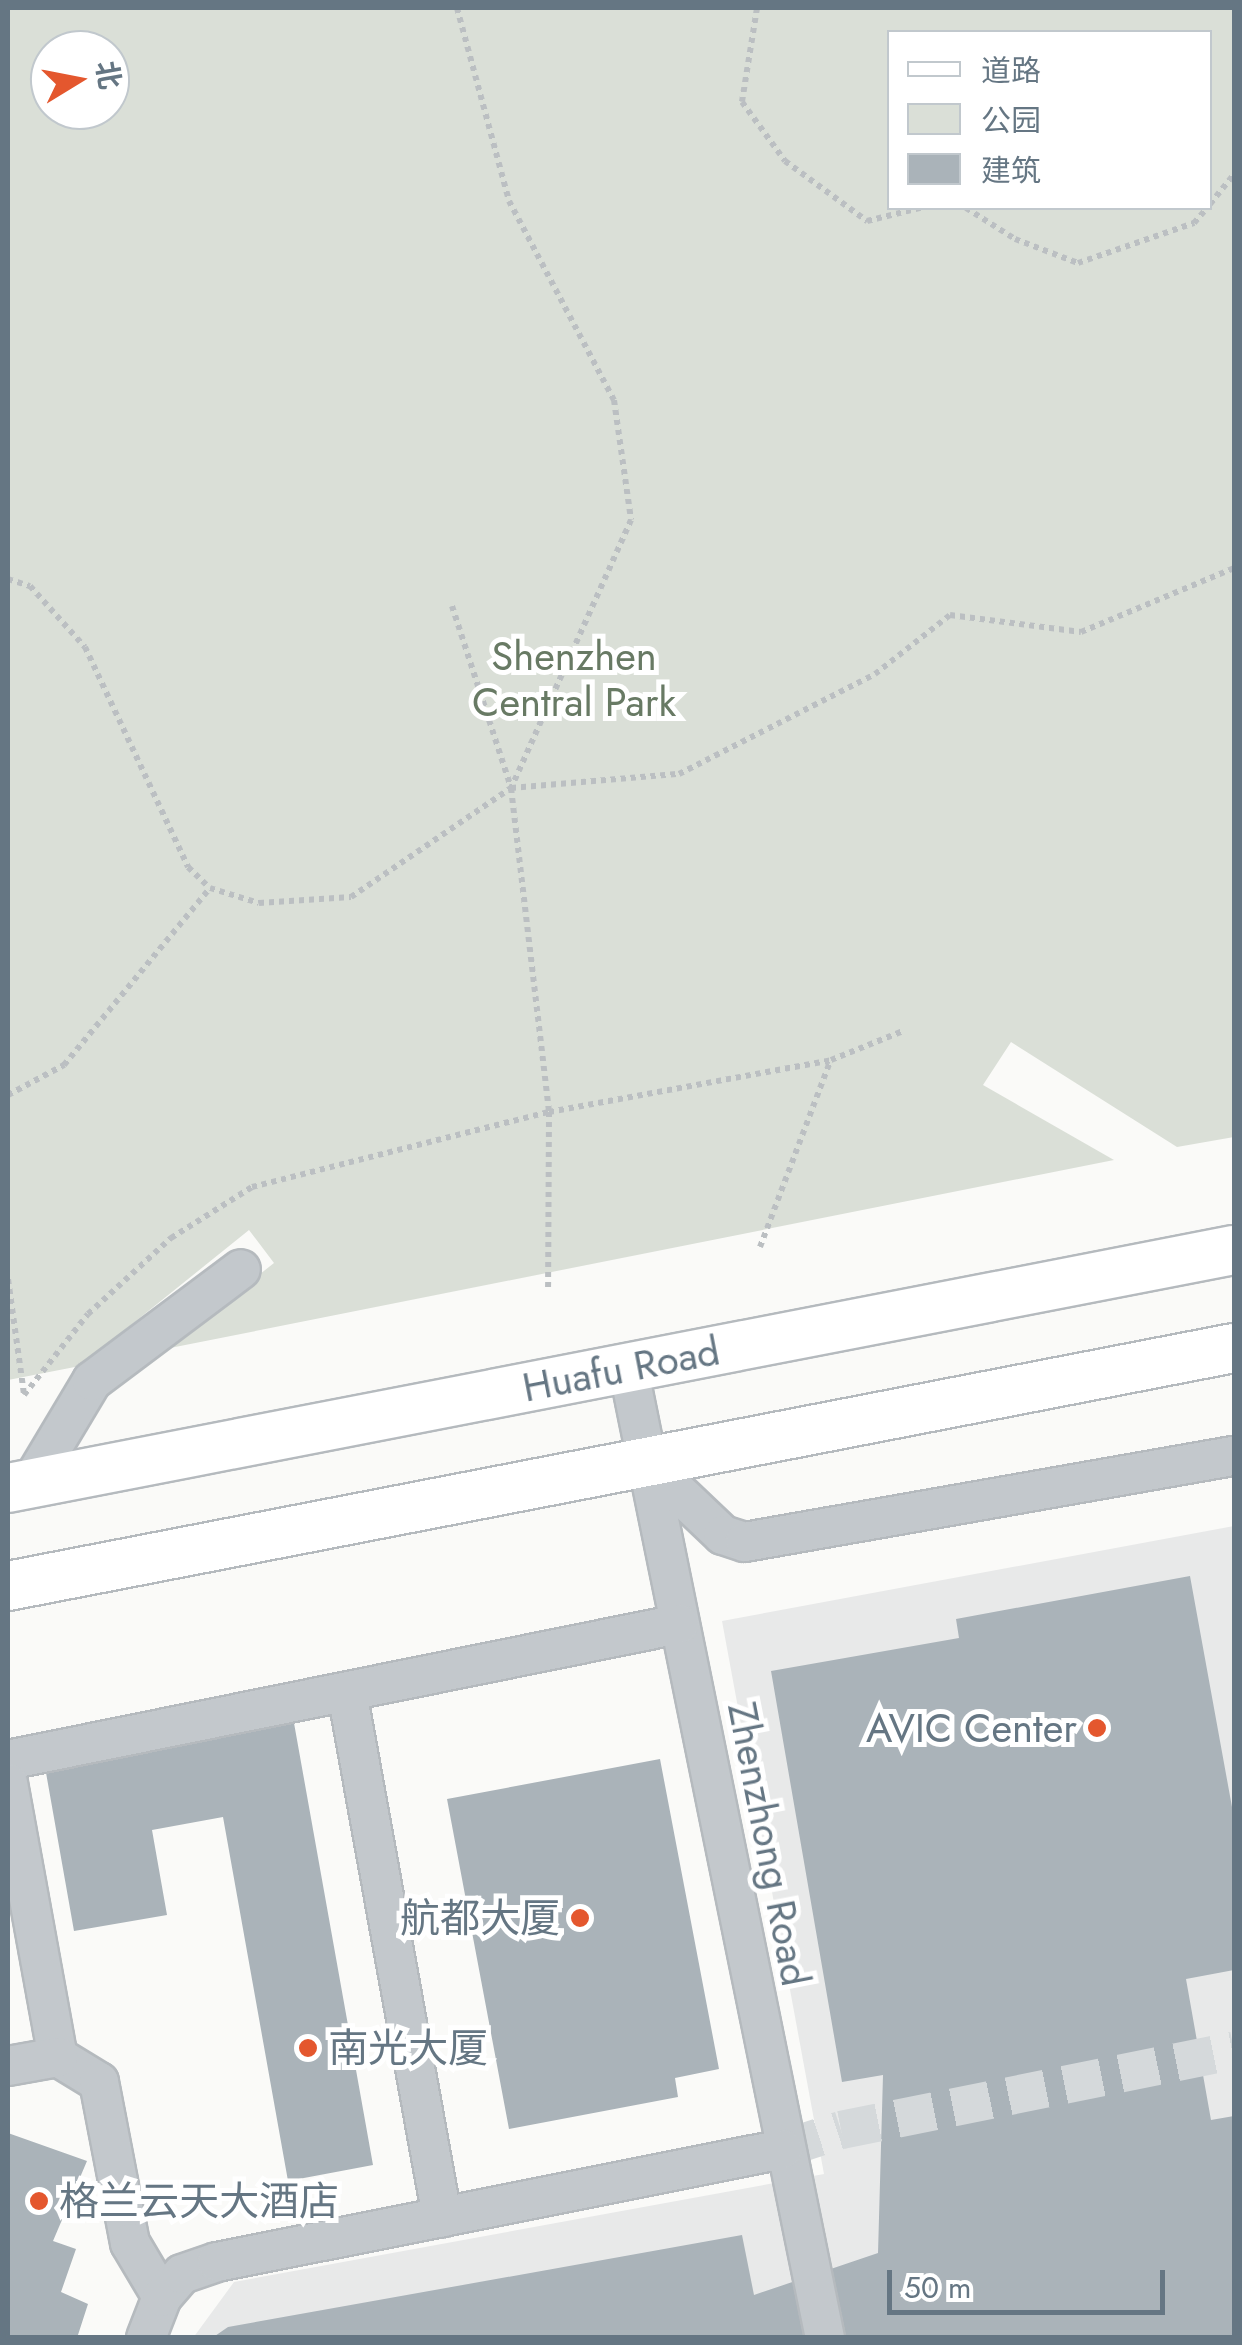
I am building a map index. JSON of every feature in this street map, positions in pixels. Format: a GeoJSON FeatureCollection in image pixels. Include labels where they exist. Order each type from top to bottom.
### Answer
{"type":"FeatureCollection","features":[{"type":"Feature","properties":{"kind":"main road","name":"Huafu Road"},"geometry":{"type":"LineString","coordinates":[[19,1485],[1234,1250]]}},
{"type":"Feature","properties":{"kind":"main road"},"geometry":{"type":"LineString","coordinates":[[8,1586],[1234,1348]]}},
{"type":"Feature","properties":{"kind":"street"},"geometry":{"type":"LineString","coordinates":[[19,1485],[92,1381],[241,1268]]}},
{"type":"Feature","properties":{"kind":"street","name":"Zhenzhong Road"},"geometry":{"type":"LineString","coordinates":[[628,1367],[782,2149],[825,2338]]}},
{"type":"Feature","properties":{"kind":"street"},"geometry":{"type":"LineString","coordinates":[[646,1462],[724,1535],[744,1542],[1234,1456]]}},
{"type":"Feature","properties":{"kind":"street"},"geometry":{"type":"LineString","coordinates":[[8,1760],[680,1624]]}},
{"type":"Feature","properties":{"kind":"street"},"geometry":{"type":"LineString","coordinates":[[347,1692],[442,2217]]}},
{"type":"Feature","properties":{"kind":"street"},"geometry":{"type":"LineString","coordinates":[[8,1784],[58,2057]]}},
{"type":"Feature","properties":{"kind":"street"},"geometry":{"type":"LineString","coordinates":[[8,2066],[58,2057],[99,2082],[130,2243],[162,2297]]}},
{"type":"Feature","properties":{"kind":"street"},"geometry":{"type":"LineString","coordinates":[[146,2338],[162,2297],[182,2274],[217,2262],[782,2149]]}},
{"type":"Feature","properties":{"kind":"path"},"geometry":{"type":"LineString","coordinates":[[457,8],[509,201],[614,400],[631,520],[512,788]]}},
{"type":"Feature","properties":{"kind":"path"},"geometry":{"type":"LineString","coordinates":[[756,8],[742,102],[785,161],[867,221],[912,210]]}},
{"type":"Feature","properties":{"kind":"path"},"geometry":{"type":"LineString","coordinates":[[1212,201],[1234,174]]}},
{"type":"Feature","properties":{"kind":"path"},"geometry":{"type":"LineString","coordinates":[[969,210],[1015,238],[1078,263],[1194,222],[1204,210]]}},
{"type":"Feature","properties":{"kind":"path"},"geometry":{"type":"LineString","coordinates":[[8,579],[30,586],[85,646],[188,867],[210,888],[258,904],[352,898],[512,788],[680,774],[876,674],[950,616],[1081,632],[1234,568]]}},
{"type":"Feature","properties":{"kind":"path"},"geometry":{"type":"LineString","coordinates":[[452,606],[512,788],[549,1112],[548,1290]]}},
{"type":"Feature","properties":{"kind":"path"},"geometry":{"type":"LineString","coordinates":[[8,1095],[64,1065],[210,888]]}},
{"type":"Feature","properties":{"kind":"path"},"geometry":{"type":"LineString","coordinates":[[8,1279],[24,1395],[102,1301],[171,1238],[252,1187],[549,1112],[831,1060],[903,1031]]}},
{"type":"Feature","properties":{"kind":"path"},"geometry":{"type":"LineString","coordinates":[[760,1247],[831,1060]]}},
{"type":"Feature","properties":{"kind":"shaded area"},"geometry":{"type":"Polygon","coordinates":[[[1234,1526],[1234,2337],[193,2338],[234,2282],[824,2174],[722,1621],[1234,1526]]]}},
{"type":"Feature","properties":{"kind":"green space","name":"Shenzhen Central Park"},"geometry":{"type":"Polygon","coordinates":[[[8,8],[1234,8],[1234,1137],[1177,1147],[1011,1042],[983,1085],[1114,1160],[165,1349],[274,1263],[249,1230],[80,1366],[8,1380],[8,8]]]}},
{"type":"Feature","properties":{"kind":"building"},"geometry":{"type":"Polygon","coordinates":[[[1190,1576],[1234,1818],[1234,1970],[1186,1979],[1211,2120],[1234,2116],[1234,2338],[212,2338],[228,2327],[742,2235],[754,2295],[878,2253],[883,2075],[842,2082],[771,1671],[959,1638],[956,1619],[1190,1576]]]}},
{"type":"Feature","properties":{"kind":"building","name":"南光大厦"},"geometry":{"type":"Polygon","coordinates":[[[294,1723],[373,2165],[288,2181],[223,1817],[152,1830],[167,1915],[74,1931],[45,1767],[294,1723]]]}},
{"type":"Feature","properties":{"kind":"building","name":"航都大厦"},"geometry":{"type":"Polygon","coordinates":[[[660,1759],[719,2069],[675,2078],[678,2097],[509,2129],[447,1799],[660,1759]]]}},
{"type":"Feature","properties":{"kind":"building","name":"格兰云天大酒店"},"geometry":{"type":"Polygon","coordinates":[[[8,2133],[87,2161],[53,2241],[76,2249],[61,2292],[88,2304],[77,2338],[8,2338],[8,2133]]]}},
{"type":"Feature","properties":{"kind":"tunnel"},"geometry":{"type":"LineString","coordinates":[[783,2149],[841,2130],[1234,2051]]}},
{"type":"Feature","properties":{"kind":"place","name":"AVIC Center"},"geometry":{"type":"Point","coordinates":[1097,1728]}},
{"type":"Feature","properties":{"kind":"place","name":"航都大厦"},"geometry":{"type":"Point","coordinates":[580,1918]}},
{"type":"Feature","properties":{"kind":"place","name":"南光大厦"},"geometry":{"type":"Point","coordinates":[308,2048]}},
{"type":"Feature","properties":{"kind":"place","name":"格兰云天大酒店"},"geometry":{"type":"Point","coordinates":[39,2201]}}]}
